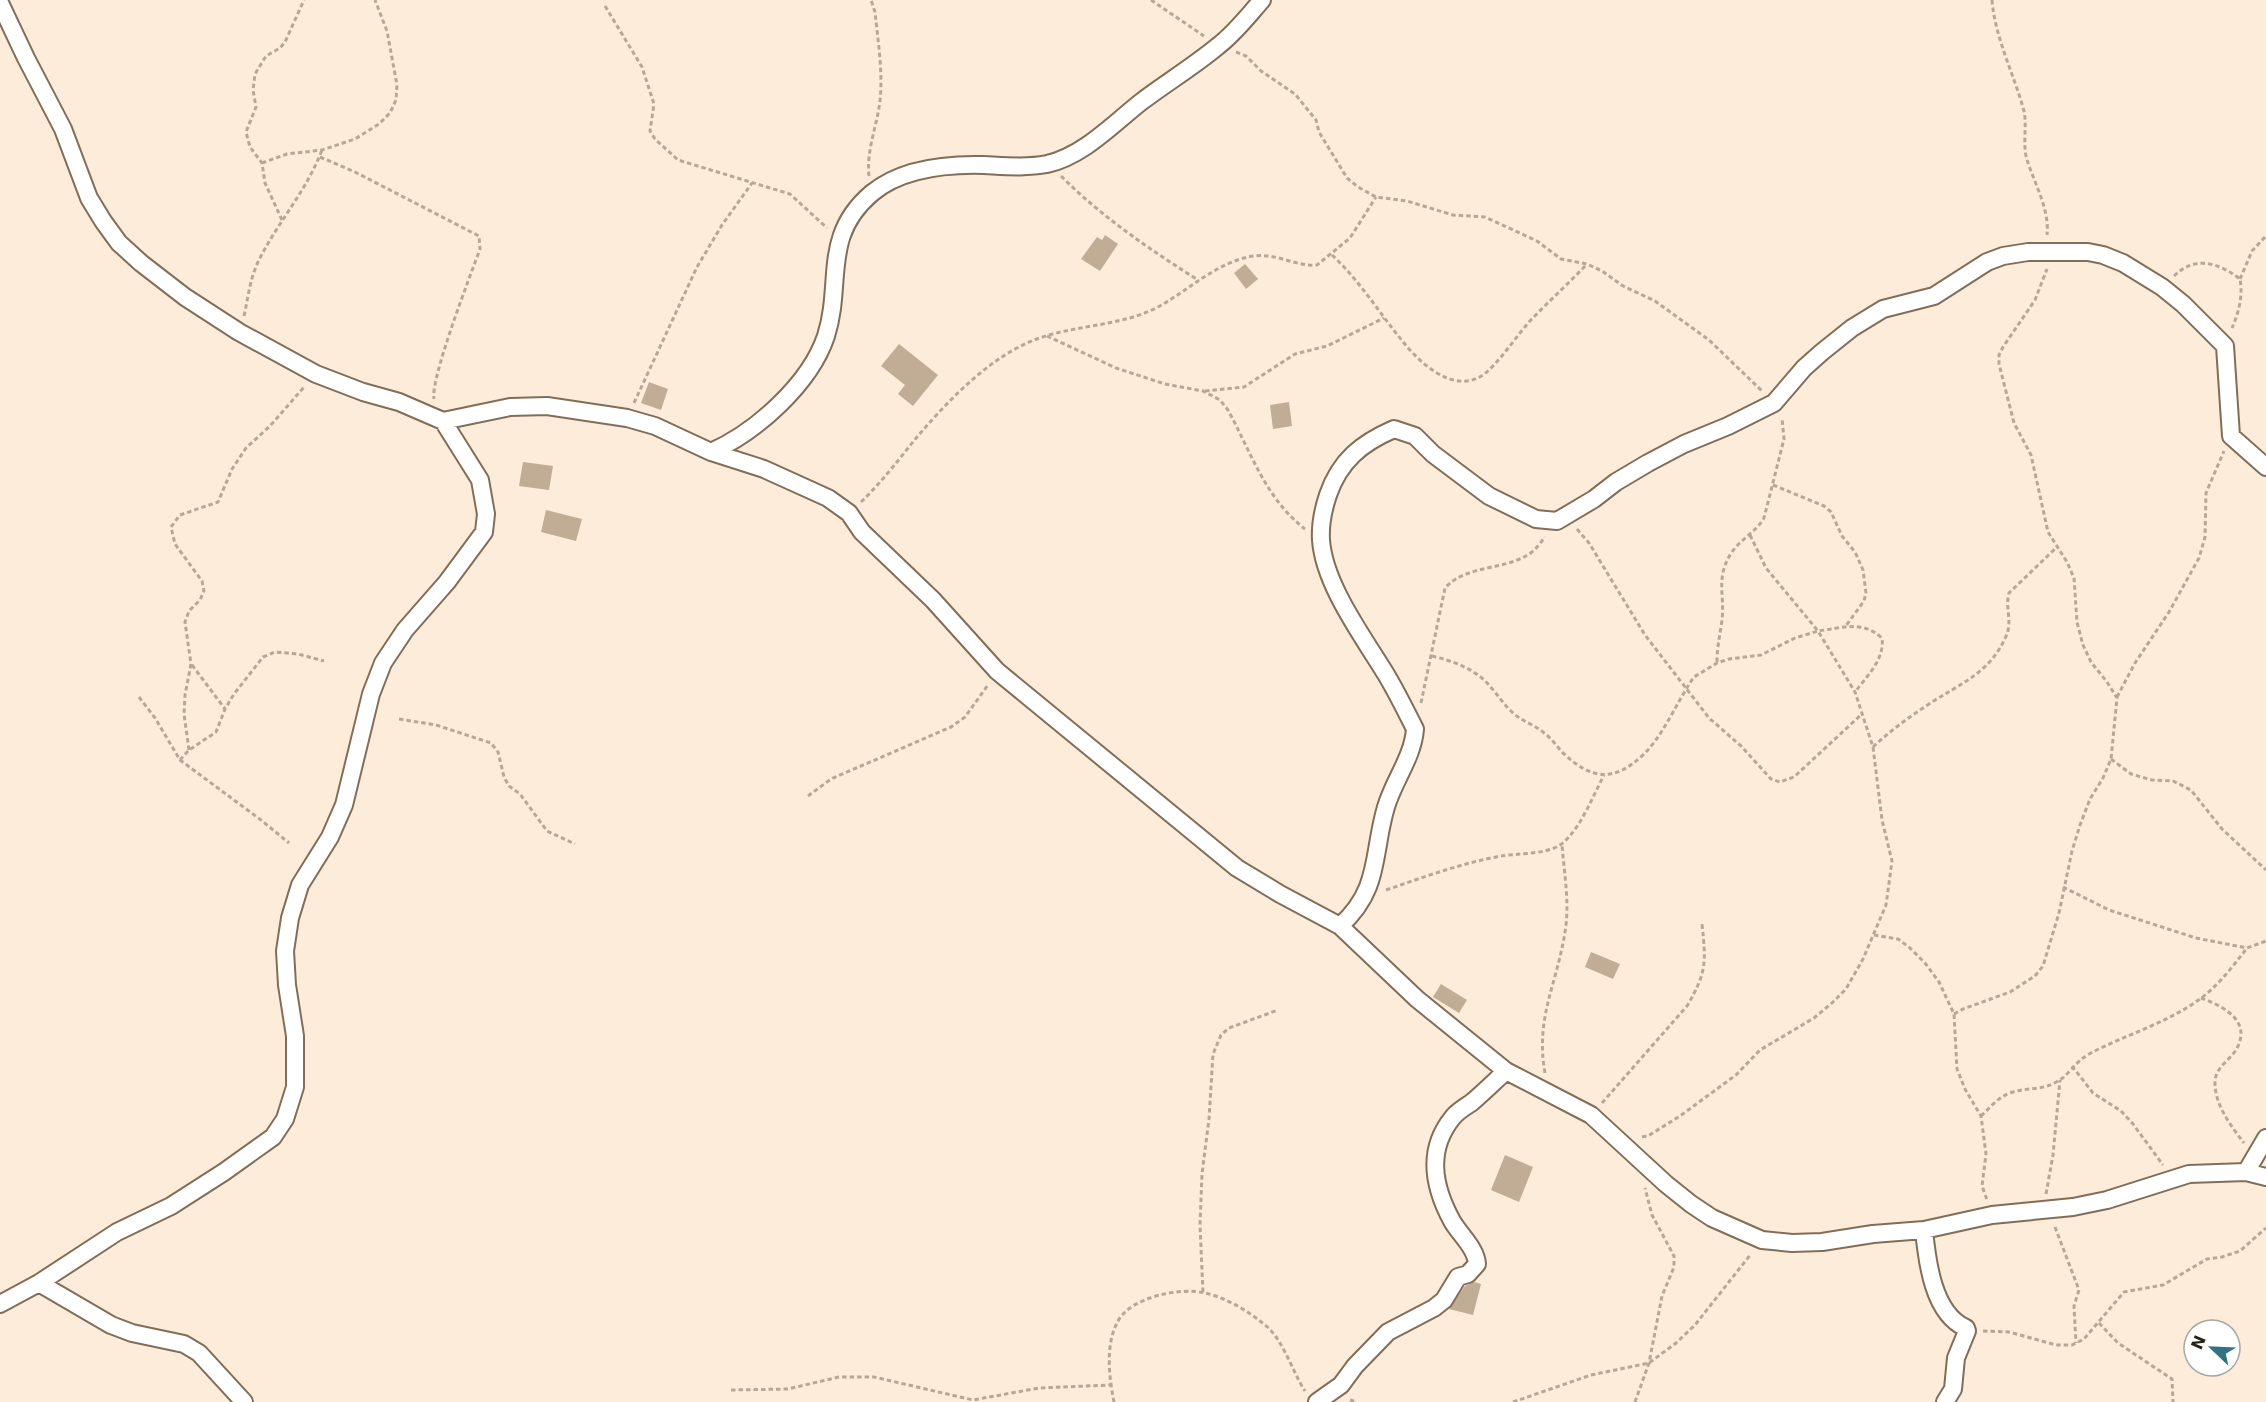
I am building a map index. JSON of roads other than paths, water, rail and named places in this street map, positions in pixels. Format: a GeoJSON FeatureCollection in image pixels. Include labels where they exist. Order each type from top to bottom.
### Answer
{"type":"FeatureCollection","features":[{"type":"Feature","properties":{"kind":"street"},"geometry":{"type":"LineString","coordinates":[[711,452],[759,424],[803,377],[818,354],[826,335],[839,240],[858,207],[872,194],[891,180],[939,168],[981,165],[1021,167],[1049,163],[1092,141],[1219,46],[1243,23],[1262,0]]}},
{"type":"Feature","properties":{"kind":"street"},"geometry":{"type":"LineString","coordinates":[[0,3],[63,129],[88,198],[119,243],[185,297],[240,332],[316,374],[363,392],[399,402],[443,421],[480,480],[486,514],[484,532],[447,582],[405,630],[383,663],[371,694],[344,805],[330,837],[300,885],[290,918],[285,951],[287,985],[295,1036],[295,1087],[285,1119],[273,1137],[224,1172],[171,1206],[117,1232],[39,1283],[0,1304]]}},
{"type":"Feature","properties":{"kind":"street"},"geometry":{"type":"LineString","coordinates":[[1340,926],[1353,914],[1364,897],[1375,867],[1386,806],[1411,749],[1415,729],[1387,675],[1361,636],[1330,576],[1321,541],[1322,514],[1333,481],[1349,458],[1370,440],[1394,429],[1415,436],[1433,454],[1489,496],[1536,519],[1562,519],[1616,482],[1657,458],[1774,403],[1804,368],[1822,352],[1852,328],[1883,309],[1934,296],[1987,262],[2003,256],[2088,252],[2123,263],[2162,287],[2190,310],[2224,346],[2231,436],[2266,467]]}},
{"type":"Feature","properties":{"kind":"street"},"geometry":{"type":"LineString","coordinates":[[443,421],[510,407],[547,406],[627,418],[655,426],[711,452],[764,469],[828,498],[849,513],[862,532],[933,600],[997,672],[1237,868],[1340,926],[1417,999],[1506,1071],[1591,1115],[1691,1204],[1720,1222],[1762,1240],[1792,1244],[1924,1230],[1992,1215],[2048,1210],[2107,1200],[2189,1174],[2246,1172],[2266,1176]]}},
{"type":"Feature","properties":{"kind":"street"},"geometry":{"type":"LineString","coordinates":[[1318,1401],[1341,1385],[1355,1366],[1388,1332],[1434,1308],[1444,1300],[1458,1277],[1468,1274],[1477,1264],[1477,1256],[1452,1220],[1443,1200],[1436,1179],[1434,1155],[1442,1134],[1454,1116],[1506,1071]]}},
{"type":"Feature","properties":{"kind":"street"},"geometry":{"type":"LineString","coordinates":[[2246,1172],[2266,1138]]}},
{"type":"Feature","properties":{"kind":"street"},"geometry":{"type":"LineString","coordinates":[[1924,1230],[1927,1260],[1943,1309],[1954,1323],[1966,1328],[1956,1358],[1953,1389],[1945,1402]]}},
{"type":"Feature","properties":{"kind":"street"},"geometry":{"type":"LineString","coordinates":[[39,1283],[111,1325],[132,1333],[184,1344],[199,1353],[244,1402]]}}]}
